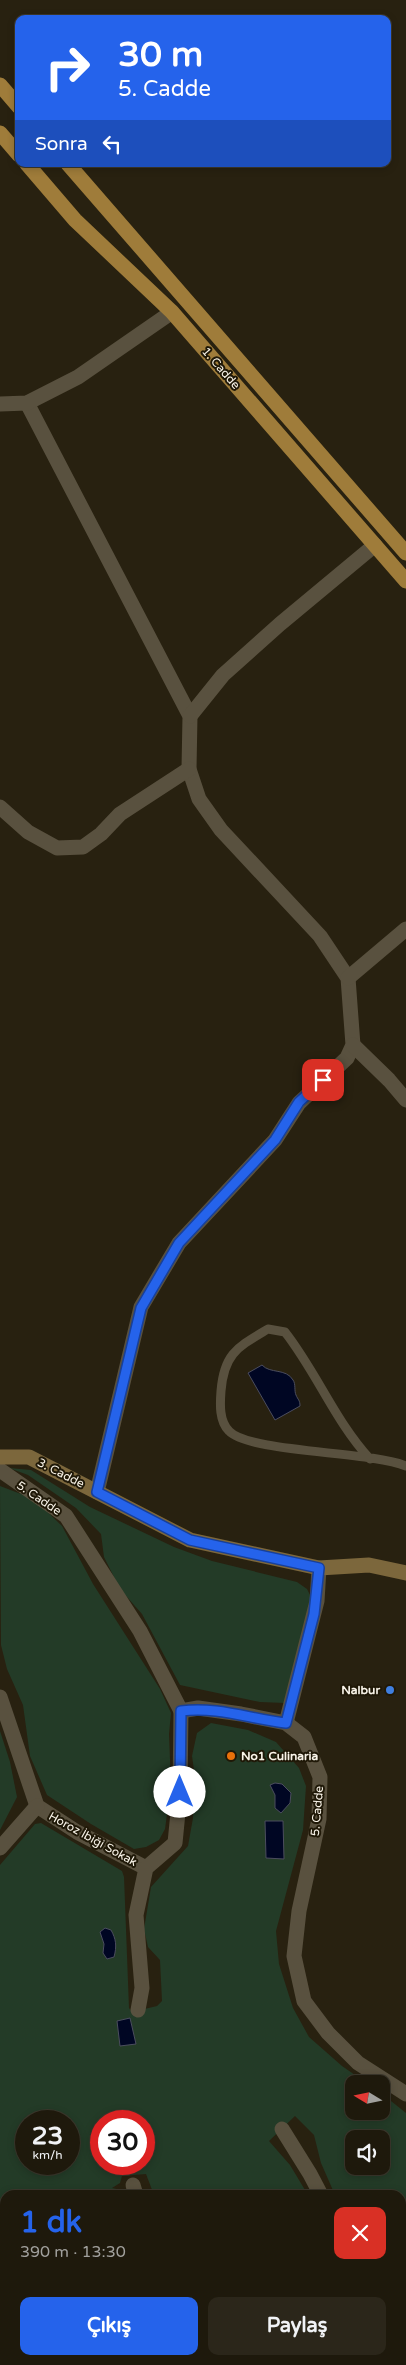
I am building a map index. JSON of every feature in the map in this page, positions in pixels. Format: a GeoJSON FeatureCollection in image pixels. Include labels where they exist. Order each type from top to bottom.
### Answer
{"type":"FeatureCollection","features":[{"type":"Feature","properties":{"kind":"main road"},"geometry":{"type":"LineString","coordinates":[[0,85],[15,102]]}},
{"type":"Feature","properties":{"kind":"main road"},"geometry":{"type":"LineString","coordinates":[[0,133],[15,150]]}},
{"type":"Feature","properties":{"kind":"main road","name":"1. Cadde"},"geometry":{"type":"LineString","coordinates":[[30,167],[75,220],[172,312],[406,581]]}},
{"type":"Feature","properties":{"kind":"main road","name":"1. Cadde"},"geometry":{"type":"LineString","coordinates":[[71,167],[406,553]]}},
{"type":"Feature","properties":{"kind":"main road","name":"3. Cadde"},"geometry":{"type":"LineString","coordinates":[[0,1457],[29,1457],[190,1540],[319,1568],[369,1565],[406,1573]]}},
{"type":"Feature","properties":{"kind":"street"},"geometry":{"type":"LineString","coordinates":[[0,404],[27,403],[78,377],[172,312]]}},
{"type":"Feature","properties":{"kind":"street"},"geometry":{"type":"LineString","coordinates":[[27,403],[190,716],[189,769],[199,798],[221,830],[320,936],[348,978],[352,1045],[347,1058],[299,1102],[275,1140],[179,1243],[141,1308],[97,1492]]}},
{"type":"Feature","properties":{"kind":"street"},"geometry":{"type":"LineString","coordinates":[[190,716],[223,675],[280,624],[375,545]]}},
{"type":"Feature","properties":{"kind":"street"},"geometry":{"type":"LineString","coordinates":[[0,807],[28,832],[57,848],[83,846],[101,834],[120,814],[189,769]]}},
{"type":"Feature","properties":{"kind":"street"},"geometry":{"type":"LineString","coordinates":[[348,978],[406,929]]}},
{"type":"Feature","properties":{"kind":"street"},"geometry":{"type":"LineString","coordinates":[[352,1045],[389,1080],[406,1100]]}},
{"type":"Feature","properties":{"kind":"street","name":"5. Cadde"},"geometry":{"type":"LineString","coordinates":[[0,1470],[66,1516],[140,1631],[181,1711]]}},
{"type":"Feature","properties":{"kind":"street"},"geometry":{"type":"LineString","coordinates":[[138,2010],[142,1988],[136,1915],[146,1868],[175,1843],[180,1792],[181,1711],[206,1709],[286,1723],[315,1609],[319,1568]]}},
{"type":"Feature","properties":{"kind":"street","name":"Horoz İbiği Sokak"},"geometry":{"type":"LineString","coordinates":[[0,1697],[37,1806],[77,1832],[146,1868]]}},
{"type":"Feature","properties":{"kind":"street","name":"5. Cadde"},"geometry":{"type":"LineString","coordinates":[[286,1723],[304,1737],[320,1777],[319,1819],[299,1911],[294,1956],[304,2001],[328,2033],[358,2063],[406,2094]]}},
{"type":"Feature","properties":{"kind":"street"},"geometry":{"type":"LineString","coordinates":[[0,1848],[37,1806]]}},
{"type":"Feature","properties":{"kind":"street"},"geometry":{"type":"LineString","coordinates":[[282,2129],[318,2190]]}},
{"type":"Feature","properties":{"kind":"lane"},"geometry":{"type":"LineString","coordinates":[[370,1459],[353,1441],[302,1354],[285,1332],[268,1329],[236,1348],[227,1362],[221,1390],[221,1418],[229,1431],[250,1441],[406,1466]]}},
{"type":"Feature","properties":{"kind":"green space"},"geometry":{"type":"Polygon","coordinates":[[[9,1468],[31,1470],[90,1507],[174,1547],[212,1561],[297,1582],[307,1589],[311,1597],[285,1703],[260,1702],[180,1685],[142,1614],[120,1589],[104,1557],[101,1534],[76,1508],[28,1475],[9,1468]]]}},
{"type":"Feature","properties":{"kind":"green space"},"geometry":{"type":"Polygon","coordinates":[[[0,1486],[34,1499],[62,1526],[93,1584],[160,1689],[171,1713],[169,1734],[171,1785],[165,1829],[159,1840],[146,1847],[134,1849],[47,1795],[30,1756],[23,1705],[7,1669],[1,1645],[0,1486]]]}},
{"type":"Feature","properties":{"kind":"green space"},"geometry":{"type":"Polygon","coordinates":[[[211,1723],[248,1730],[276,1742],[299,1768],[306,1786],[303,1830],[276,1931],[279,1964],[293,2008],[309,2037],[355,2075],[345,2075],[345,2120],[390,2120],[390,2100],[406,2113],[406,2190],[333,2190],[321,2163],[314,2135],[295,2116],[269,2141],[290,2165],[305,2190],[152,2190],[146,2175],[155,2175],[155,2110],[90,2110],[90,2175],[134,2175],[122,2176],[120,2183],[112,2188],[121,2190],[0,2190],[0,1865],[35,1824],[41,1823],[122,1871],[124,1877],[129,2008],[132,2012],[157,2006],[162,2001],[160,1960],[148,1947],[144,1929],[151,1887],[188,1846],[193,1818],[195,1777],[192,1756],[197,1733],[211,1723]]]}},
{"type":"Feature","properties":{"kind":"green space"},"geometry":{"type":"Polygon","coordinates":[[[0,1731],[10,1762],[17,1797],[0,1830],[0,1731]]]}},
{"type":"Feature","properties":{"kind":"water"},"geometry":{"type":"Polygon","coordinates":[[[262,1365],[265,1368],[290,1376],[294,1382],[295,1393],[300,1402],[300,1406],[275,1420],[248,1373],[262,1365]]]}},
{"type":"Feature","properties":{"kind":"water"},"geometry":{"type":"Polygon","coordinates":[[[275,1783],[282,1784],[291,1793],[290,1803],[281,1813],[275,1808],[275,1795],[270,1785],[275,1783]]]}},
{"type":"Feature","properties":{"kind":"water"},"geometry":{"type":"Polygon","coordinates":[[[265,1821],[283,1821],[284,1859],[266,1858],[265,1821]]]}},
{"type":"Feature","properties":{"kind":"water"},"geometry":{"type":"Polygon","coordinates":[[[105,1928],[111,1930],[116,1943],[114,1957],[107,1959],[103,1953],[104,1944],[100,1932],[105,1928]]]}},
{"type":"Feature","properties":{"kind":"water"},"geometry":{"type":"Polygon","coordinates":[[[130,2018],[136,2044],[120,2046],[117,2021],[130,2018]]]}},
{"type":"Feature","properties":{"kind":"place","name":"Nalbur"},"geometry":{"type":"Point","coordinates":[390,1690]}},
{"type":"Feature","properties":{"kind":"place","name":"No1 Culinaria"},"geometry":{"type":"Point","coordinates":[231,1756]}},
{"type":"Feature","properties":{"kind":"route"},"geometry":{"type":"LineString","coordinates":[[180,1792],[181,1711],[198,1708],[286,1723],[317,1601],[319,1568],[190,1540],[97,1492],[141,1308],[179,1243],[275,1140],[299,1102],[323,1080]]}}]}
